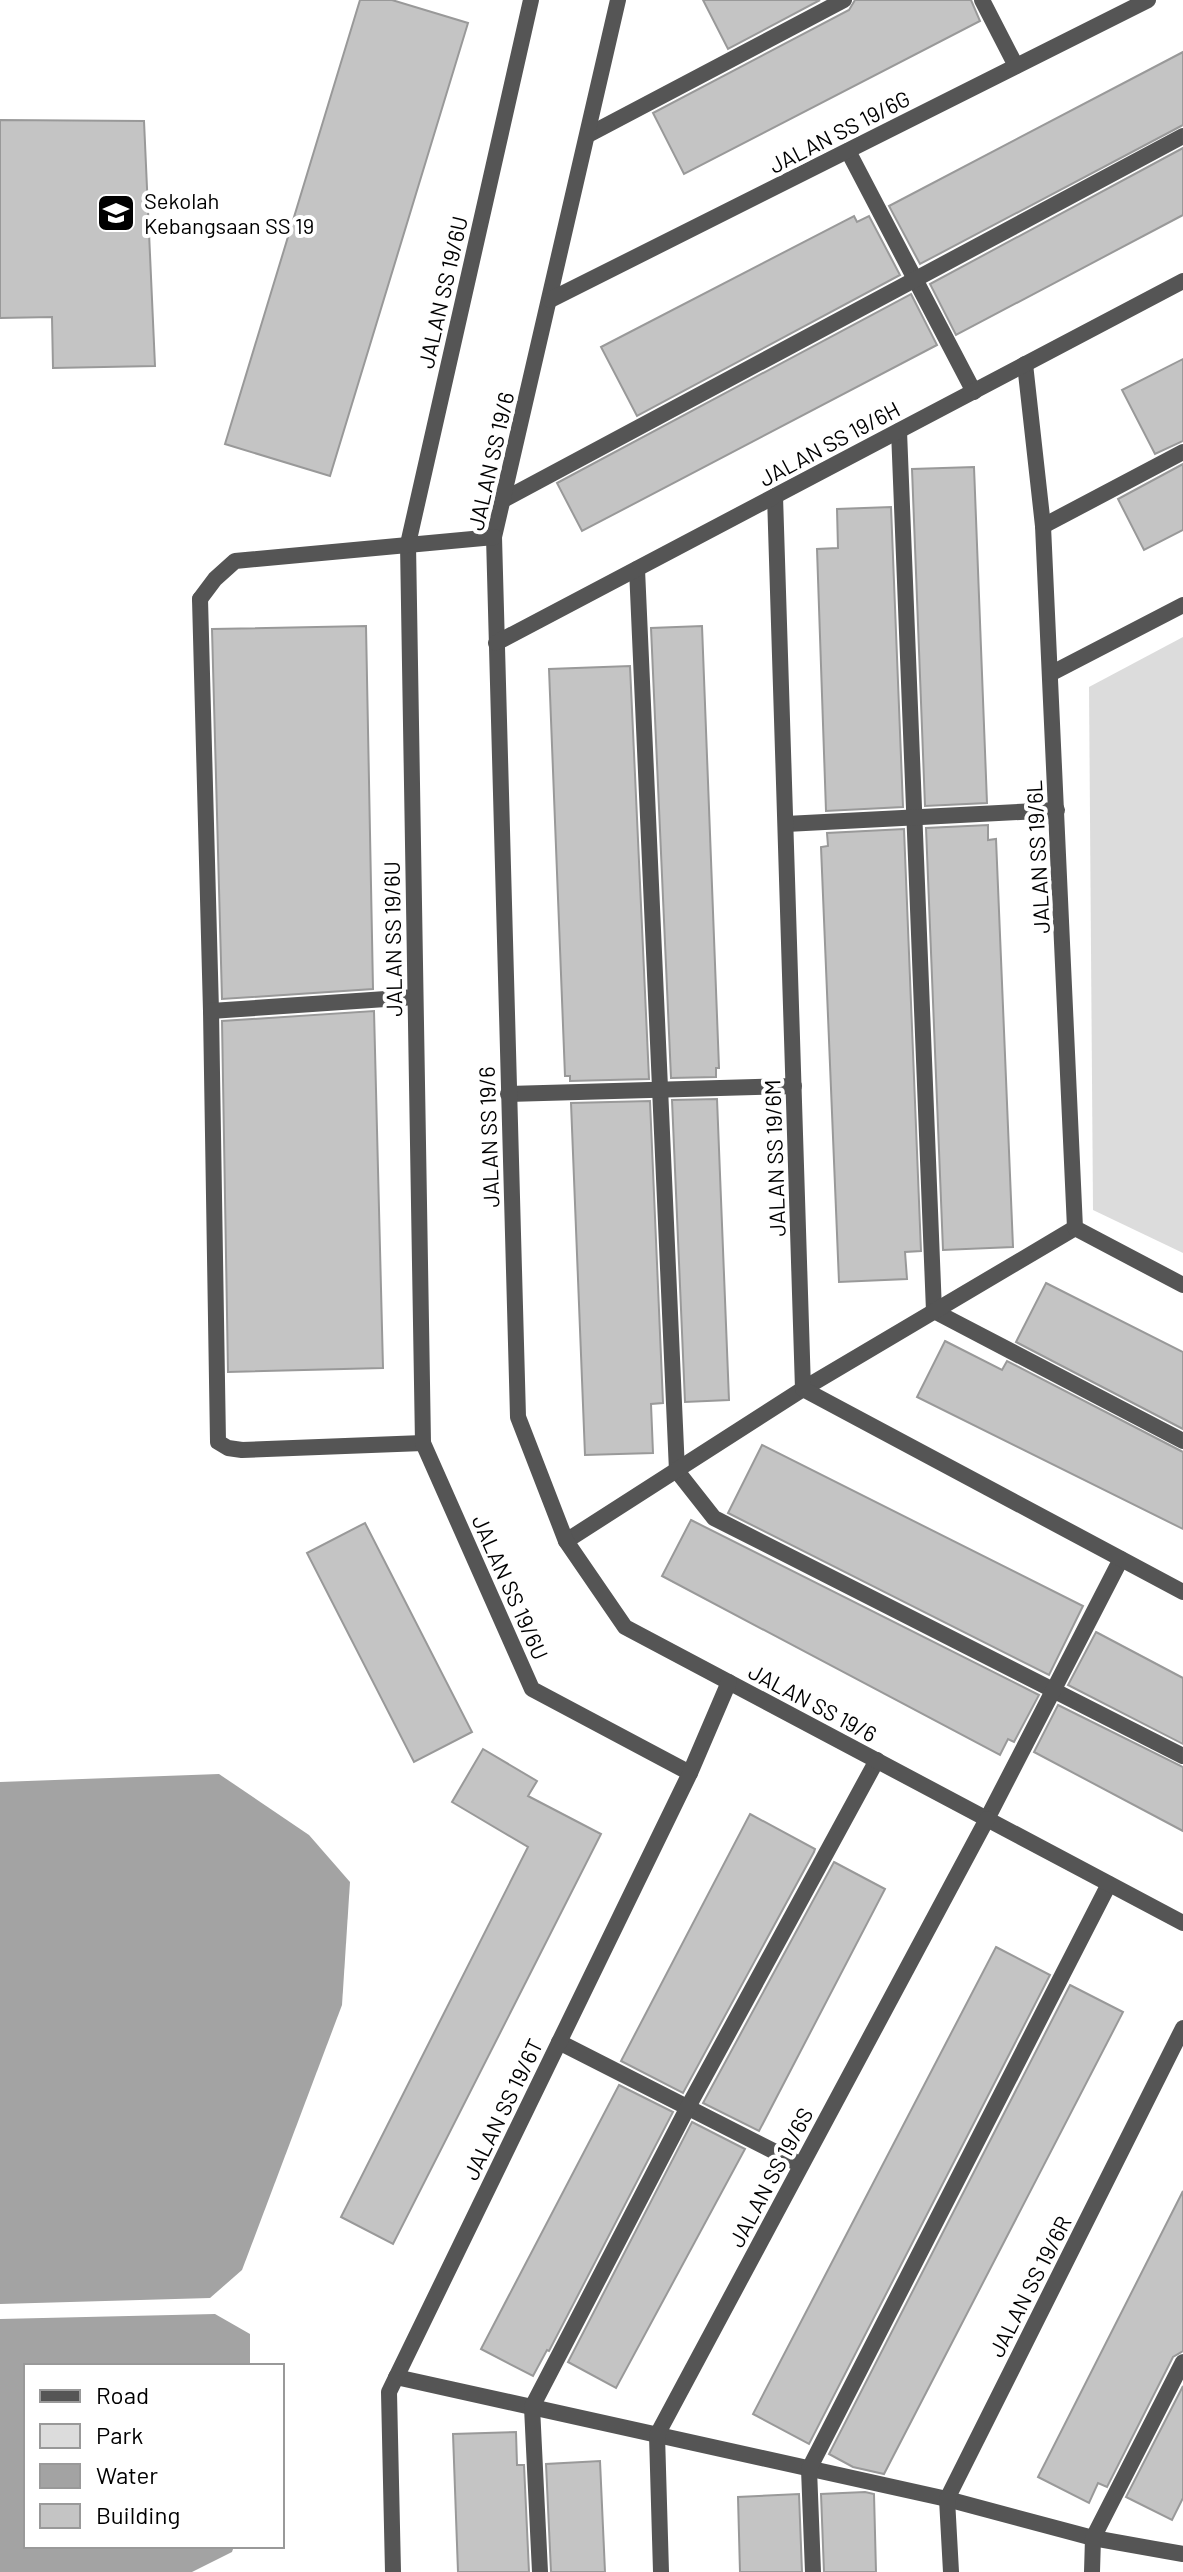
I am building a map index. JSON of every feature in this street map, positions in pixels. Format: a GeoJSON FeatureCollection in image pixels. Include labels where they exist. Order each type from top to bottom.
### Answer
{"type":"FeatureCollection","features":[{"type":"Feature","properties":{"kind":"street","name":"JALAN SS 19/6U"},"geometry":{"type":"LineString","coordinates":[[531,0],[408,544],[423,1443],[532,1689],[690,1773]]}},
{"type":"Feature","properties":{"kind":"street","name":"JALAN SS 19/6"},"geometry":{"type":"LineString","coordinates":[[618,0],[494,537],[518,1417],[566,1541],[625,1627],[1183,1923]]}},
{"type":"Feature","properties":{"kind":"street"},"geometry":{"type":"LineString","coordinates":[[588,135],[844,0]]}},
{"type":"Feature","properties":{"kind":"street"},"geometry":{"type":"LineString","coordinates":[[982,0],[1016,66]]}},
{"type":"Feature","properties":{"kind":"street","name":"JALAN SS 19/6G"},"geometry":{"type":"LineString","coordinates":[[550,300],[1148,0]]}},
{"type":"Feature","properties":{"kind":"street"},"geometry":{"type":"LineString","coordinates":[[503,500],[1183,136]]}},
{"type":"Feature","properties":{"kind":"street"},"geometry":{"type":"LineString","coordinates":[[848,151],[974,392]]}},
{"type":"Feature","properties":{"kind":"street","name":"JALAN SS 19/6H"},"geometry":{"type":"LineString","coordinates":[[496,643],[1183,281]]}},
{"type":"Feature","properties":{"kind":"street","name":"JALAN SS 19/6L"},"geometry":{"type":"LineString","coordinates":[[1025,364],[1043,526],[1075,1228]]}},
{"type":"Feature","properties":{"kind":"street"},"geometry":{"type":"LineString","coordinates":[[899,431],[934,1311]]}},
{"type":"Feature","properties":{"kind":"street"},"geometry":{"type":"LineString","coordinates":[[1043,526],[1183,452]]}},
{"type":"Feature","properties":{"kind":"street","name":"JALAN SS 19/6M"},"geometry":{"type":"LineString","coordinates":[[775,496],[803,1389]]}},
{"type":"Feature","properties":{"kind":"street"},"geometry":{"type":"LineString","coordinates":[[423,1443],[242,1450],[228,1448],[218,1442],[200,599],[215,579],[235,561],[494,537]]}},
{"type":"Feature","properties":{"kind":"street"},"geometry":{"type":"LineString","coordinates":[[637,569],[677,1471],[714,1518],[1183,1756]]}},
{"type":"Feature","properties":{"kind":"street"},"geometry":{"type":"LineString","coordinates":[[1050,674],[1183,605]]}},
{"type":"Feature","properties":{"kind":"street"},"geometry":{"type":"LineString","coordinates":[[786,824],[1057,810]]}},
{"type":"Feature","properties":{"kind":"street"},"geometry":{"type":"LineString","coordinates":[[211,1011],[415,997]]}},
{"type":"Feature","properties":{"kind":"street"},"geometry":{"type":"LineString","coordinates":[[508,1094],[794,1086]]}},
{"type":"Feature","properties":{"kind":"street"},"geometry":{"type":"LineString","coordinates":[[566,1541],[803,1389],[1075,1228],[1183,1285]]}},
{"type":"Feature","properties":{"kind":"street"},"geometry":{"type":"LineString","coordinates":[[934,1311],[1183,1441]]}},
{"type":"Feature","properties":{"kind":"street"},"geometry":{"type":"LineString","coordinates":[[803,1389],[1183,1592]]}},
{"type":"Feature","properties":{"kind":"street","name":"JALAN SS 19/6S"},"geometry":{"type":"LineString","coordinates":[[661,2572],[657,2435],[987,1819],[1121,1559]]}},
{"type":"Feature","properties":{"kind":"street","name":"JALAN SS 19/6T"},"geometry":{"type":"LineString","coordinates":[[393,2572],[389,2392],[690,1773],[729,1682]]}},
{"type":"Feature","properties":{"kind":"street"},"geometry":{"type":"LineString","coordinates":[[540,2572],[532,2407],[688,2107],[877,1760]]}},
{"type":"Feature","properties":{"kind":"street"},"geometry":{"type":"LineString","coordinates":[[813,2572],[809,2469],[1109,1884]]}},
{"type":"Feature","properties":{"kind":"street","name":"JALAN SS 19/6R"},"geometry":{"type":"LineString","coordinates":[[951,2572],[947,2499],[1183,2028]]}},
{"type":"Feature","properties":{"kind":"street"},"geometry":{"type":"LineString","coordinates":[[559,2042],[801,2165]]}},
{"type":"Feature","properties":{"kind":"street"},"geometry":{"type":"LineString","coordinates":[[1092,2572],[1093,2538],[1183,2362]]}},
{"type":"Feature","properties":{"kind":"street"},"geometry":{"type":"LineString","coordinates":[[396,2377],[947,2499],[1093,2538],[1183,2554]]}},
{"type":"Feature","properties":{"kind":"green space"},"geometry":{"type":"Polygon","coordinates":[[[1183,637],[1183,1253],[1093,1210],[1089,687],[1183,637]]]}},
{"type":"Feature","properties":{"kind":"water"},"geometry":{"type":"Polygon","coordinates":[[[219,1774],[309,1835],[350,1882],[342,2005],[242,2270],[210,2298],[0,2304],[0,1782],[219,1774]]]}},
{"type":"Feature","properties":{"kind":"water"},"geometry":{"type":"Polygon","coordinates":[[[215,2314],[250,2334],[250,2364],[24,2364],[24,2548],[233,2548],[232,2552],[192,2572],[0,2572],[0,2319],[215,2314]]]}},
{"type":"Feature","properties":{"kind":"building"},"geometry":{"type":"Polygon","coordinates":[[[360,0],[392,0],[468,23],[330,476],[225,444],[360,0]]]}},
{"type":"Feature","properties":{"kind":"building"},"geometry":{"type":"Polygon","coordinates":[[[703,0],[820,0],[728,49],[703,0]]]}},
{"type":"Feature","properties":{"kind":"building"},"geometry":{"type":"Polygon","coordinates":[[[855,0],[971,0],[980,21],[684,174],[653,113],[849,10],[855,0]]]}},
{"type":"Feature","properties":{"kind":"building"},"geometry":{"type":"Polygon","coordinates":[[[1183,52],[1183,125],[920,264],[889,206],[1183,52]]]}},
{"type":"Feature","properties":{"kind":"building"},"geometry":{"type":"Polygon","coordinates":[[[0,120],[144,121],[155,366],[53,368],[52,317],[0,318],[0,120]]]}},
{"type":"Feature","properties":{"kind":"building"},"geometry":{"type":"Polygon","coordinates":[[[1183,148],[1183,215],[956,335],[930,284],[1183,148]]]}},
{"type":"Feature","properties":{"kind":"building"},"geometry":{"type":"Polygon","coordinates":[[[854,216],[857,222],[869,216],[900,275],[637,416],[601,347],[854,216]]]}},
{"type":"Feature","properties":{"kind":"building"},"geometry":{"type":"Polygon","coordinates":[[[911,294],[937,345],[582,531],[557,483],[911,294]]]}},
{"type":"Feature","properties":{"kind":"building"},"geometry":{"type":"Polygon","coordinates":[[[1183,359],[1183,441],[1155,454],[1122,390],[1183,359]]]}},
{"type":"Feature","properties":{"kind":"building"},"geometry":{"type":"Polygon","coordinates":[[[1183,464],[1183,530],[1144,550],[1118,499],[1183,464]]]}},
{"type":"Feature","properties":{"kind":"building"},"geometry":{"type":"Polygon","coordinates":[[[974,467],[987,803],[925,806],[912,469],[974,467]]]}},
{"type":"Feature","properties":{"kind":"building"},"geometry":{"type":"Polygon","coordinates":[[[891,507],[903,807],[826,811],[817,549],[838,548],[837,509],[891,507]]]}},
{"type":"Feature","properties":{"kind":"building"},"geometry":{"type":"Polygon","coordinates":[[[366,626],[373,989],[222,999],[212,629],[366,626]]]}},
{"type":"Feature","properties":{"kind":"building"},"geometry":{"type":"Polygon","coordinates":[[[702,626],[719,1068],[716,1068],[716,1077],[671,1078],[651,628],[702,626]]]}},
{"type":"Feature","properties":{"kind":"building"},"geometry":{"type":"Polygon","coordinates":[[[630,666],[649,1079],[570,1081],[570,1076],[565,1076],[549,669],[630,666]]]}},
{"type":"Feature","properties":{"kind":"building"},"geometry":{"type":"Polygon","coordinates":[[[988,825],[988,840],[996,839],[1013,1247],[943,1250],[926,828],[988,825]]]}},
{"type":"Feature","properties":{"kind":"building"},"geometry":{"type":"Polygon","coordinates":[[[904,829],[921,1251],[905,1252],[907,1279],[839,1282],[821,847],[828,846],[827,833],[904,829]]]}},
{"type":"Feature","properties":{"kind":"building"},"geometry":{"type":"Polygon","coordinates":[[[374,1011],[383,1368],[228,1372],[222,1021],[374,1011]]]}},
{"type":"Feature","properties":{"kind":"building"},"geometry":{"type":"Polygon","coordinates":[[[717,1099],[729,1400],[685,1402],[672,1100],[717,1099]]]}},
{"type":"Feature","properties":{"kind":"building"},"geometry":{"type":"Polygon","coordinates":[[[650,1101],[663,1403],[651,1404],[653,1453],[585,1455],[571,1103],[650,1101]]]}},
{"type":"Feature","properties":{"kind":"building"},"geometry":{"type":"Polygon","coordinates":[[[1046,1283],[1183,1352],[1183,1429],[1016,1342],[1046,1283]]]}},
{"type":"Feature","properties":{"kind":"building"},"geometry":{"type":"Polygon","coordinates":[[[945,1341],[1002,1370],[1007,1361],[1183,1452],[1183,1529],[917,1397],[945,1341]]]}},
{"type":"Feature","properties":{"kind":"building"},"geometry":{"type":"Polygon","coordinates":[[[762,1445],[1083,1606],[1049,1675],[728,1513],[762,1445]]]}},
{"type":"Feature","properties":{"kind":"building"},"geometry":{"type":"Polygon","coordinates":[[[691,1520],[1039,1695],[1014,1742],[1008,1739],[1000,1755],[662,1576],[691,1520]]]}},
{"type":"Feature","properties":{"kind":"building"},"geometry":{"type":"Polygon","coordinates":[[[365,1523],[472,1732],[414,1762],[307,1553],[365,1523]]]}},
{"type":"Feature","properties":{"kind":"building"},"geometry":{"type":"Polygon","coordinates":[[[1096,1632],[1183,1678],[1183,1744],[1068,1685],[1096,1632]]]}},
{"type":"Feature","properties":{"kind":"building"},"geometry":{"type":"Polygon","coordinates":[[[1058,1705],[1183,1767],[1183,1831],[1034,1752],[1058,1705]]]}},
{"type":"Feature","properties":{"kind":"building"},"geometry":{"type":"Polygon","coordinates":[[[483,1749],[537,1781],[528,1796],[601,1834],[393,2244],[341,2217],[528,1847],[452,1802],[483,1749]]]}},
{"type":"Feature","properties":{"kind":"building"},"geometry":{"type":"Polygon","coordinates":[[[750,1814],[815,1849],[683,2093],[621,2061],[750,1814]]]}},
{"type":"Feature","properties":{"kind":"building"},"geometry":{"type":"Polygon","coordinates":[[[834,1862],[885,1889],[759,2131],[703,2103],[834,1862]]]}},
{"type":"Feature","properties":{"kind":"building"},"geometry":{"type":"Polygon","coordinates":[[[996,1947],[1050,1975],[809,2444],[753,2414],[996,1947]]]}},
{"type":"Feature","properties":{"kind":"building"},"geometry":{"type":"Polygon","coordinates":[[[1070,1985],[1123,2012],[884,2474],[853,2467],[829,2454],[1070,1985]]]}},
{"type":"Feature","properties":{"kind":"building"},"geometry":{"type":"Polygon","coordinates":[[[619,2085],[673,2112],[549,2351],[533,2376],[481,2349],[619,2085]]]}},
{"type":"Feature","properties":{"kind":"building"},"geometry":{"type":"Polygon","coordinates":[[[692,2122],[745,2149],[616,2388],[568,2362],[692,2122]]]}},
{"type":"Feature","properties":{"kind":"building"},"geometry":{"type":"Polygon","coordinates":[[[1183,2191],[1183,2351],[1173,2357],[1107,2487],[1098,2483],[1089,2503],[1038,2477],[1183,2191]]]}},
{"type":"Feature","properties":{"kind":"building"},"geometry":{"type":"Polygon","coordinates":[[[1183,2386],[1183,2498],[1172,2520],[1126,2497],[1183,2386]]]}},
{"type":"Feature","properties":{"kind":"building"},"geometry":{"type":"Polygon","coordinates":[[[516,2432],[517,2465],[524,2465],[529,2572],[458,2572],[453,2434],[516,2432]]]}},
{"type":"Feature","properties":{"kind":"building"},"geometry":{"type":"Polygon","coordinates":[[[600,2461],[605,2572],[551,2572],[546,2464],[600,2461]]]}},
{"type":"Feature","properties":{"kind":"building"},"geometry":{"type":"Polygon","coordinates":[[[799,2494],[802,2572],[740,2572],[738,2497],[799,2494]]]}},
{"type":"Feature","properties":{"kind":"building"},"geometry":{"type":"Polygon","coordinates":[[[821,2494],[874,2494],[876,2572],[824,2572],[821,2494]]]}},
{"type":"Feature","properties":{"kind":"place","name":"Sekolah Kebangsaan SS 19"},"geometry":{"type":"Point","coordinates":[116,213]}}]}
